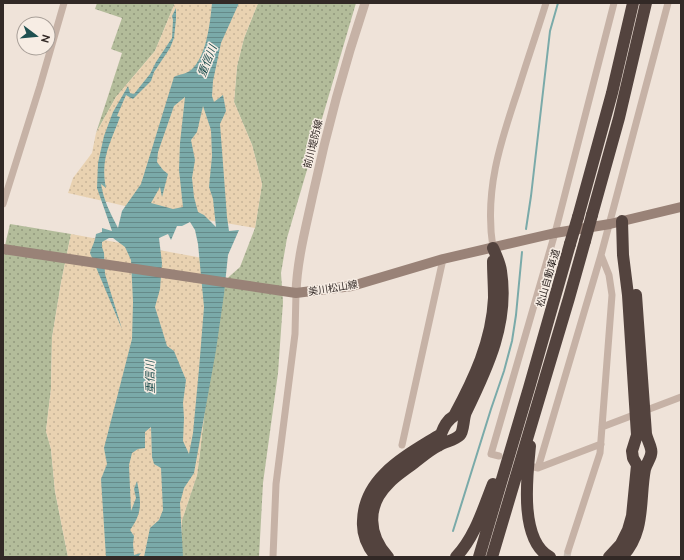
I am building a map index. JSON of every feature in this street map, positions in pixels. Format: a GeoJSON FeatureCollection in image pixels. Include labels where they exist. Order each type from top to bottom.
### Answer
{"type":"FeatureCollection","features":[{"type":"Feature","properties":{"kind":"highway","name":"松山自動車道"},"geometry":{"type":"LineString","coordinates":[[479,557],[578,217],[612,93],[634,3]]}},
{"type":"Feature","properties":{"kind":"highway"},"geometry":{"type":"LineString","coordinates":[[492,557],[569,298],[619,118],[646,3]]}},
{"type":"Feature","properties":{"kind":"highway"},"geometry":{"type":"LineString","coordinates":[[622,221],[623,255],[640,412],[652,454],[645,469],[641,516],[637,531],[632,543],[622,557]]}},
{"type":"Feature","properties":{"kind":"highway"},"geometry":{"type":"LineString","coordinates":[[376,557],[365,542],[362,529],[365,504],[369,494],[380,478],[398,462],[441,434],[449,419],[454,416],[458,409],[486,348],[489,335],[494,298],[493,248]]}},
{"type":"Feature","properties":{"kind":"highway"},"geometry":{"type":"LineString","coordinates":[[388,557],[374,538],[372,528],[372,517],[375,504],[380,494],[386,485],[395,477],[438,446],[447,441],[456,439],[462,434],[463,418],[491,358],[501,323],[503,298],[501,269],[493,248]]}},
{"type":"Feature","properties":{"kind":"highway"},"geometry":{"type":"LineString","coordinates":[[456,557],[464,549],[473,534],[529,388]]}},
{"type":"Feature","properties":{"kind":"highway"},"geometry":{"type":"LineString","coordinates":[[609,557],[621,544],[628,530],[632,516],[637,465],[633,458],[632,451],[637,435],[640,412]]}},
{"type":"Feature","properties":{"kind":"highway"},"geometry":{"type":"LineString","coordinates":[[533,419],[526,505],[533,535],[539,547],[550,557]]}},
{"type":"Feature","properties":{"kind":"main road","name":"美川松山線"},"geometry":{"type":"LineString","coordinates":[[3,249],[296,293],[352,286],[443,258],[555,233],[610,224],[681,207]]}},
{"type":"Feature","properties":{"kind":"street"},"geometry":{"type":"LineString","coordinates":[[3,204],[38,94],[64,3]]}},
{"type":"Feature","properties":{"kind":"street","name":"前川堤防線"},"geometry":{"type":"LineString","coordinates":[[296,293],[299,264],[320,160],[350,49],[365,3]]}},
{"type":"Feature","properties":{"kind":"street"},"geometry":{"type":"LineString","coordinates":[[493,248],[490,229],[490,208],[497,158],[505,128],[546,3]]}},
{"type":"Feature","properties":{"kind":"street"},"geometry":{"type":"LineString","coordinates":[[499,456],[492,454],[555,233],[614,3]]}},
{"type":"Feature","properties":{"kind":"street"},"geometry":{"type":"LineString","coordinates":[[601,444],[536,467],[610,224],[668,3]]}},
{"type":"Feature","properties":{"kind":"street"},"geometry":{"type":"LineString","coordinates":[[568,551],[600,453],[612,295],[609,275],[601,255]]}},
{"type":"Feature","properties":{"kind":"street"},"geometry":{"type":"LineString","coordinates":[[402,444],[443,258]]}},
{"type":"Feature","properties":{"kind":"street"},"geometry":{"type":"LineString","coordinates":[[273,557],[276,484],[295,334],[296,293]]}},
{"type":"Feature","properties":{"kind":"street"},"geometry":{"type":"LineString","coordinates":[[602,427],[681,397]]}},
{"type":"Feature","properties":{"kind":"green space"},"geometry":{"type":"Polygon","coordinates":[[[97,3],[175,3],[155,51],[116,97],[96,133],[122,53],[111,49],[122,18],[95,9],[97,3]]]}},
{"type":"Feature","properties":{"kind":"green space"},"geometry":{"type":"Polygon","coordinates":[[[258,3],[356,3],[287,238],[281,273],[283,302],[278,373],[263,483],[259,557],[180,557],[182,520],[197,475],[200,452],[207,389],[213,291],[240,267],[255,228],[262,184],[252,145],[234,102],[237,66],[244,38],[258,3]]]}},
{"type":"Feature","properties":{"kind":"green space"},"geometry":{"type":"Polygon","coordinates":[[[10,224],[71,234],[52,338],[51,389],[46,431],[51,449],[55,491],[68,557],[3,557],[3,254],[10,224]]]}},
{"type":"Feature","properties":{"kind":"sand"},"geometry":{"type":"Polygon","coordinates":[[[175,3],[258,3],[244,38],[237,66],[234,102],[252,145],[262,184],[255,228],[125,206],[68,193],[73,178],[92,153],[96,133],[116,97],[155,51],[175,3]]]}},
{"type":"Feature","properties":{"kind":"sand"},"geometry":{"type":"Polygon","coordinates":[[[71,234],[219,261],[208,385],[197,475],[182,520],[180,557],[68,557],[55,491],[51,449],[46,431],[51,389],[52,338],[71,234]]]}},
{"type":"Feature","properties":{"kind":"water","name":"重信川"},"geometry":{"type":"Polygon","coordinates":[[[212,3],[239,3],[221,43],[213,81],[212,96],[214,102],[223,95],[226,111],[220,124],[227,217],[229,231],[239,230],[228,255],[216,350],[194,473],[184,488],[180,503],[183,557],[144,557],[150,528],[159,520],[163,510],[161,468],[154,464],[152,457],[151,427],[145,432],[145,448],[138,449],[132,453],[129,465],[131,511],[136,498],[134,489],[137,481],[140,501],[137,518],[130,530],[134,536],[134,555],[141,553],[138,557],[106,557],[101,479],[107,464],[104,448],[132,339],[133,302],[131,260],[125,247],[113,238],[109,238],[102,242],[105,274],[122,329],[90,253],[96,234],[102,232],[102,228],[112,231],[97,188],[98,163],[104,136],[113,112],[128,86],[130,93],[134,94],[150,74],[172,38],[172,16],[176,8],[174,38],[170,48],[154,72],[151,81],[133,99],[126,95],[117,116],[120,117],[107,152],[104,168],[106,188],[101,184],[106,202],[118,228],[122,211],[141,184],[174,77],[189,71],[201,56],[207,39],[212,3]],[[185,97],[174,106],[158,152],[157,162],[168,174],[162,197],[160,187],[151,203],[173,209],[183,207],[179,170],[180,143],[185,97]],[[203,106],[197,132],[191,140],[195,160],[192,178],[194,197],[198,212],[204,215],[216,227],[213,199],[209,187],[212,156],[211,130],[203,106]],[[190,222],[182,226],[177,226],[171,240],[168,234],[159,238],[162,263],[160,289],[155,307],[167,346],[174,351],[186,380],[183,403],[183,441],[189,454],[193,433],[204,307],[198,244],[195,230],[190,222]]]}},
{"type":"Feature","properties":{"kind":"waterway"},"geometry":{"type":"LineString","coordinates":[[526,229],[550,31],[558,3]]}},
{"type":"Feature","properties":{"kind":"waterway"},"geometry":{"type":"LineString","coordinates":[[453,531],[504,371],[512,341],[522,252]]}},
{"type":"Feature","properties":{"kind":"tunnel"},"geometry":{"type":"LineString","coordinates":[[567,557],[568,551]]}}]}
